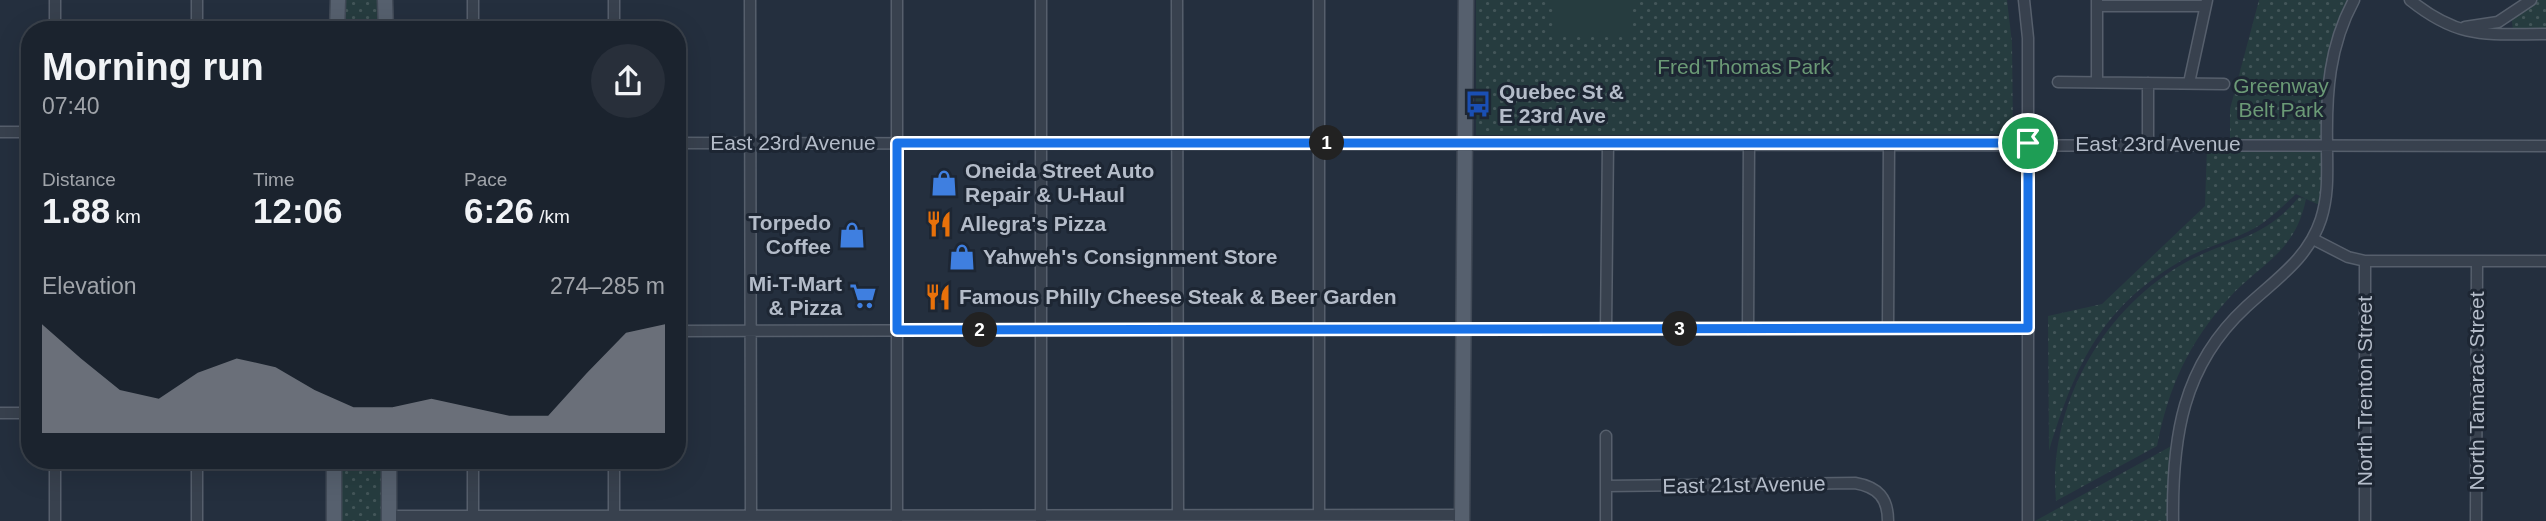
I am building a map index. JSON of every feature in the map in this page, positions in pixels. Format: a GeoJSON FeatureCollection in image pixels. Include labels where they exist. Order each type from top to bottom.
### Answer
{"type":"FeatureCollection","features":[{"type":"Feature","properties":{"kind":"main road"},"geometry":{"type":"LineString","coordinates":[[337,21],[338,0]]}},
{"type":"Feature","properties":{"kind":"main road"},"geometry":{"type":"LineString","coordinates":[[385,0],[386,21]]}},
{"type":"Feature","properties":{"kind":"main road"},"geometry":{"type":"LineString","coordinates":[[1462,518],[1466,0]]}},
{"type":"Feature","properties":{"kind":"main road"},"geometry":{"type":"LineString","coordinates":[[334,469],[334,521]]}},
{"type":"Feature","properties":{"kind":"main road"},"geometry":{"type":"LineString","coordinates":[[389,469],[389,519]]}},
{"type":"Feature","properties":{"kind":"street"},"geometry":{"type":"LineString","coordinates":[[55,0],[55,21]]}},
{"type":"Feature","properties":{"kind":"street"},"geometry":{"type":"LineString","coordinates":[[197,0],[197,21]]}},
{"type":"Feature","properties":{"kind":"street"},"geometry":{"type":"LineString","coordinates":[[473,0],[473,21]]}},
{"type":"Feature","properties":{"kind":"street"},"geometry":{"type":"LineString","coordinates":[[614,0],[614,21]]}},
{"type":"Feature","properties":{"kind":"street"},"geometry":{"type":"LineString","coordinates":[[750,0],[751,518]]}},
{"type":"Feature","properties":{"kind":"street"},"geometry":{"type":"LineString","coordinates":[[897,0],[897,518]]}},
{"type":"Feature","properties":{"kind":"street"},"geometry":{"type":"LineString","coordinates":[[1041,0],[1041,518]]}},
{"type":"Feature","properties":{"kind":"street"},"geometry":{"type":"LineString","coordinates":[[1177,0],[1178,515]]}},
{"type":"Feature","properties":{"kind":"street"},"geometry":{"type":"LineString","coordinates":[[1319,0],[1319,515]]}},
{"type":"Feature","properties":{"kind":"street"},"geometry":{"type":"LineString","coordinates":[[2024,0],[2028,38],[2028,521]]}},
{"type":"Feature","properties":{"kind":"street"},"geometry":{"type":"LineString","coordinates":[[2172,521],[2175,444],[2190,387],[2206,356],[2225,330],[2286,274],[2313,239],[2325,202],[2332,60],[2341,28],[2354,0]]}},
{"type":"Feature","properties":{"kind":"street"},"geometry":{"type":"LineString","coordinates":[[2410,0],[2452,28],[2478,34],[2546,34]]}},
{"type":"Feature","properties":{"kind":"street"},"geometry":{"type":"LineString","coordinates":[[2452,28],[2484,25],[2511,15],[2530,0]]}},
{"type":"Feature","properties":{"kind":"street"},"geometry":{"type":"LineString","coordinates":[[2097,82],[2097,3],[2206,3],[2189,83]]}},
{"type":"Feature","properties":{"kind":"street"},"geometry":{"type":"LineString","coordinates":[[2511,15],[2511,25],[2517,34]]}},
{"type":"Feature","properties":{"kind":"street"},"geometry":{"type":"LineString","coordinates":[[2058,82],[2224,84]]}},
{"type":"Feature","properties":{"kind":"street"},"geometry":{"type":"LineString","coordinates":[[2148,83],[2148,144]]}},
{"type":"Feature","properties":{"kind":"street"},"geometry":{"type":"LineString","coordinates":[[0,132],[21,132]]}},
{"type":"Feature","properties":{"kind":"street","name":"East 23rd Avenue"},"geometry":{"type":"LineString","coordinates":[[686,143],[2028,143],[2546,146]]}},
{"type":"Feature","properties":{"kind":"street"},"geometry":{"type":"LineString","coordinates":[[1606,329],[1608,143]]}},
{"type":"Feature","properties":{"kind":"street"},"geometry":{"type":"LineString","coordinates":[[1748,329],[1749,143]]}},
{"type":"Feature","properties":{"kind":"street"},"geometry":{"type":"LineString","coordinates":[[1888,328],[1889,143]]}},
{"type":"Feature","properties":{"kind":"street"},"geometry":{"type":"LineString","coordinates":[[2313,239],[2348,257],[2365,261],[2546,261]]}},
{"type":"Feature","properties":{"kind":"street","name":"North Trenton Street"},"geometry":{"type":"LineString","coordinates":[[2365,261],[2365,521]]}},
{"type":"Feature","properties":{"kind":"street","name":"North Tamarac Street"},"geometry":{"type":"LineString","coordinates":[[2476,521],[2477,261]]}},
{"type":"Feature","properties":{"kind":"street"},"geometry":{"type":"LineString","coordinates":[[686,331],[2028,328]]}},
{"type":"Feature","properties":{"kind":"street"},"geometry":{"type":"LineString","coordinates":[[0,413],[21,413]]}},
{"type":"Feature","properties":{"kind":"street"},"geometry":{"type":"LineString","coordinates":[[1606,436],[1606,521]]}},
{"type":"Feature","properties":{"kind":"street"},"geometry":{"type":"LineString","coordinates":[[55,469],[55,521]]}},
{"type":"Feature","properties":{"kind":"street"},"geometry":{"type":"LineString","coordinates":[[197,469],[197,521]]}},
{"type":"Feature","properties":{"kind":"street"},"geometry":{"type":"LineString","coordinates":[[473,469],[473,516]]}},
{"type":"Feature","properties":{"kind":"street"},"geometry":{"type":"LineString","coordinates":[[614,469],[614,519]]}},
{"type":"Feature","properties":{"kind":"street","name":"East 21st Avenue"},"geometry":{"type":"LineString","coordinates":[[1606,486],[1855,484],[1879,492],[1887,505],[1888,521]]}},
{"type":"Feature","properties":{"kind":"street"},"geometry":{"type":"LineString","coordinates":[[389,519],[473,516],[614,519],[1178,515],[1462,518]]}},
{"type":"Feature","properties":{"kind":"green space"},"geometry":{"type":"Polygon","coordinates":[[[346,0],[377,0],[378,21],[345,21],[346,0]]]}},
{"type":"Feature","properties":{"kind":"green space","name":"Fred Thomas Park"},"geometry":{"type":"Polygon","coordinates":[[[1476,0],[2007,0],[2012,43],[2013,134],[1476,135],[1476,0]]]}},
{"type":"Feature","properties":{"kind":"green space"},"geometry":{"type":"Polygon","coordinates":[[[1553,0],[1630,0],[1630,35],[1553,35],[1553,0]]]}},
{"type":"Feature","properties":{"kind":"green space","name":"Greenway Belt Park"},"geometry":{"type":"Polygon","coordinates":[[[2259,0],[2354,0],[2333,56],[2324,207],[2296,194],[2255,228],[2186,258],[2157,276],[2133,296],[2096,339],[2082,364],[2049,451],[2048,316],[2102,304],[2205,206],[2207,145],[2230,144],[2230,109],[2259,0]]]}},
{"type":"Feature","properties":{"kind":"green space"},"geometry":{"type":"Polygon","coordinates":[[[2531,0],[2546,0],[2546,34],[2513,30],[2511,15],[2531,0]]]}},
{"type":"Feature","properties":{"kind":"green space"},"geometry":{"type":"Polygon","coordinates":[[[2299,197],[2306,199],[2301,217],[2286,245],[2229,298],[2191,349],[2174,385],[2157,446],[2056,501],[2056,465],[2061,428],[2073,393],[2089,360],[2109,329],[2134,301],[2162,277],[2194,258],[2262,229],[2299,197]]]}},
{"type":"Feature","properties":{"kind":"green space"},"geometry":{"type":"Polygon","coordinates":[[[2175,444],[2173,521],[2035,521],[2175,444]]]}},
{"type":"Feature","properties":{"kind":"green space"},"geometry":{"type":"Polygon","coordinates":[[[342,469],[381,469],[381,521],[342,521],[342,469]]]}},
{"type":"Feature","properties":{"kind":"place","name":"Quebec St & E 23rd Ave"},"geometry":{"type":"Point","coordinates":[1478,104]}},
{"type":"Feature","properties":{"kind":"place","name":"Oneida Street Auto Repair & U-Haul"},"geometry":{"type":"Point","coordinates":[944,183]}},
{"type":"Feature","properties":{"kind":"place","name":"Allegra's Pizza"},"geometry":{"type":"Point","coordinates":[939,224]}},
{"type":"Feature","properties":{"kind":"place","name":"Torpedo Coffee"},"geometry":{"type":"Point","coordinates":[852,235]}},
{"type":"Feature","properties":{"kind":"place","name":"Yahweh's Consignment Store"},"geometry":{"type":"Point","coordinates":[962,257]}},
{"type":"Feature","properties":{"kind":"place","name":"Mi-T-Mart & Pizza"},"geometry":{"type":"Point","coordinates":[863,296]}},
{"type":"Feature","properties":{"kind":"place","name":"Famous Philly Cheese Steak & Beer Garden"},"geometry":{"type":"Point","coordinates":[938,297]}},
{"type":"Feature","properties":{"kind":"route"},"geometry":{"type":"LineString","coordinates":[[897,143],[2028,143],[2028,328],[897,330],[897,143]]}}]}
